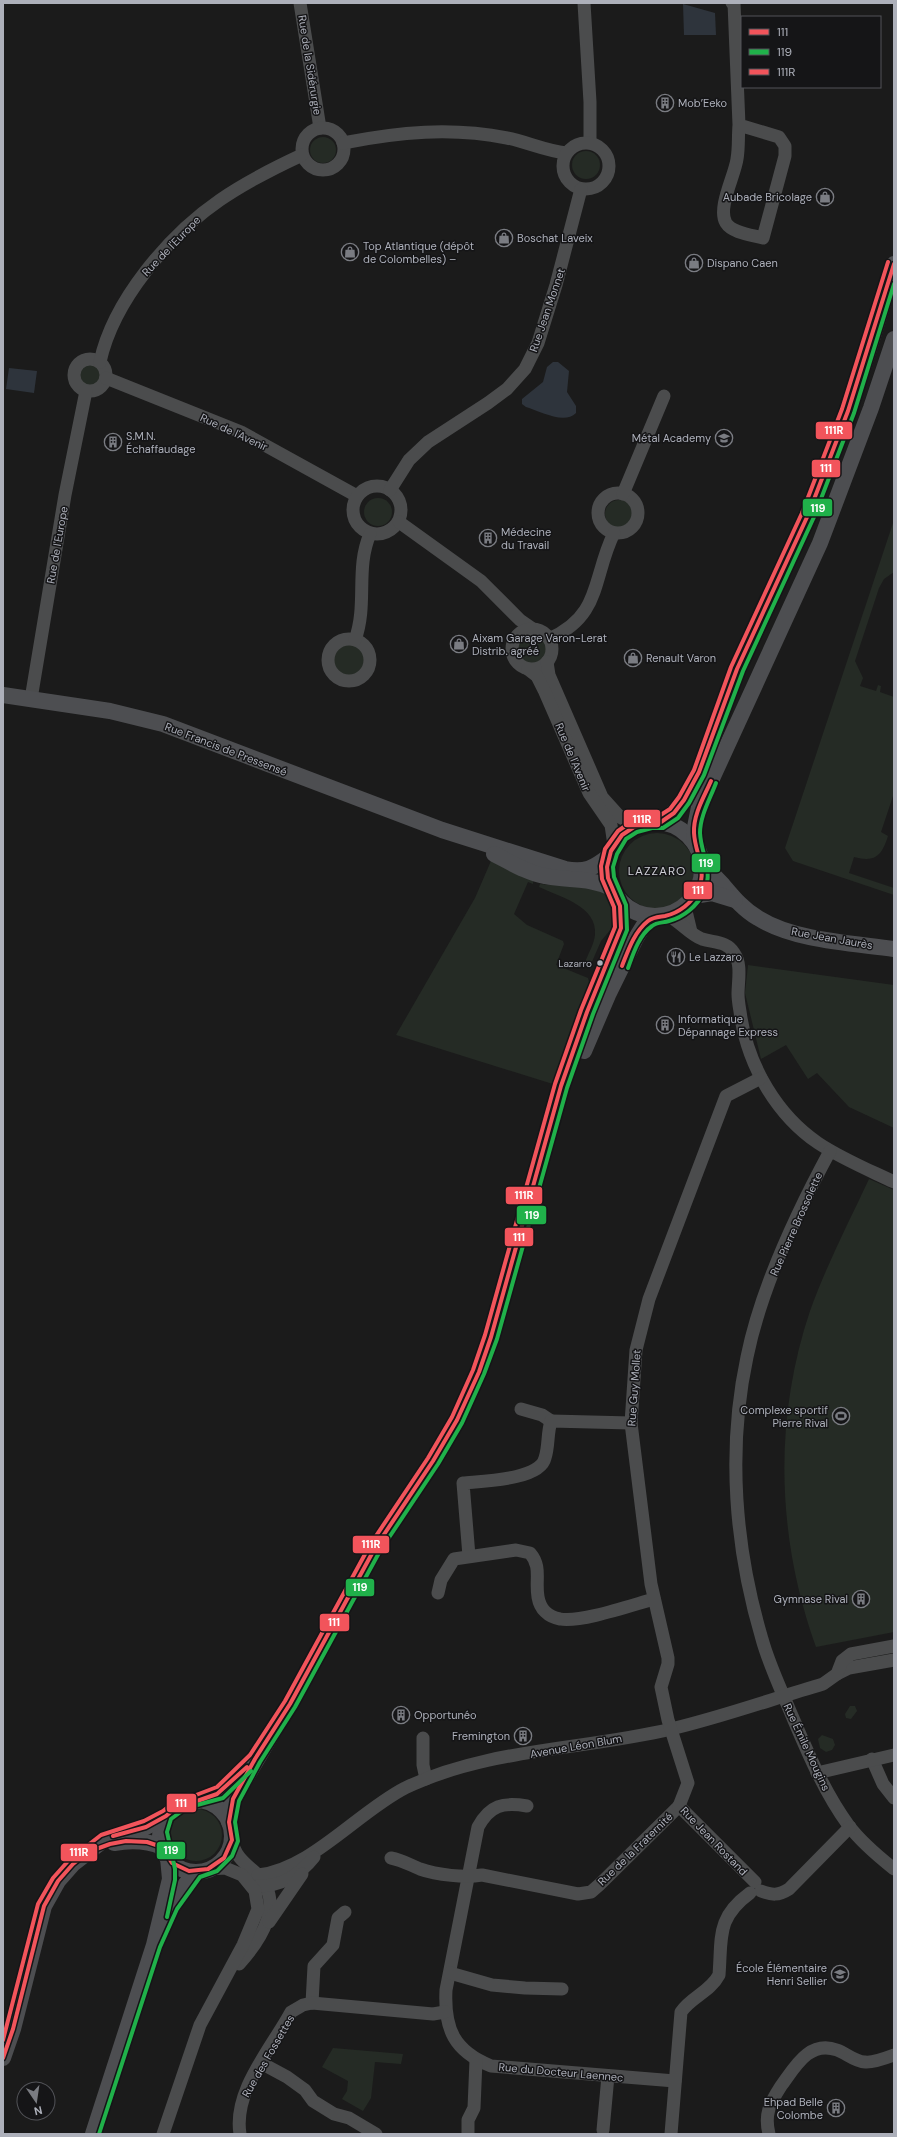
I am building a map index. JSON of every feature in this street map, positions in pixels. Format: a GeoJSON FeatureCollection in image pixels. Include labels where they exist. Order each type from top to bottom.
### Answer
{"type":"FeatureCollection","features":[{"type":"Feature","properties":{"kind":"main road"},"geometry":{"type":"LineString","coordinates":[[661,822],[669,817],[679,807],[699,772],[738,669],[808,514],[848,411],[894,264]]}},
{"type":"Feature","properties":{"kind":"main road"},"geometry":{"type":"LineString","coordinates":[[690,901],[702,878],[702,860],[695,844],[694,832],[699,807],[820,543],[871,408],[894,339]]}},
{"type":"Feature","properties":{"kind":"main road","name":"Rue Francis de Pressensé"},"geometry":{"type":"LineString","coordinates":[[3,695],[110,711],[163,724],[442,830]]}},
{"type":"Feature","properties":{"kind":"main road"},"geometry":{"type":"LineString","coordinates":[[442,830],[576,871],[589,870],[611,851],[622,834],[640,824],[661,822],[681,829],[695,844]]}},
{"type":"Feature","properties":{"kind":"main road"},"geometry":{"type":"LineString","coordinates":[[442,830],[531,872],[558,878],[598,882],[615,894],[635,912],[662,916]]}},
{"type":"Feature","properties":{"kind":"main road"},"geometry":{"type":"LineString","coordinates":[[154,1945],[172,1906],[202,1870],[224,1858],[232,1840],[229,1822],[233,1799],[255,1759],[290,1704],[375,1548],[433,1461],[449,1434],[480,1372],[561,1086],[587,1012],[621,928],[622,912],[608,872],[611,851]]}},
{"type":"Feature","properties":{"kind":"main road","name":"Rue Jean Jaurès"},"geometry":{"type":"LineString","coordinates":[[702,860],[706,868],[736,900],[759,919],[797,934],[894,949]]}},
{"type":"Feature","properties":{"kind":"main road"},"geometry":{"type":"LineString","coordinates":[[542,1153],[591,1033],[628,953],[644,925],[690,901],[712,893],[736,900]]}},
{"type":"Feature","properties":{"kind":"main road"},"geometry":{"type":"LineString","coordinates":[[197,1801],[223,1790],[255,1759]]}},
{"type":"Feature","properties":{"kind":"main road"},"geometry":{"type":"LineString","coordinates":[[3,2058],[13,2029],[44,1906],[58,1881],[73,1864],[104,1840],[146,1827],[166,1816],[181,1803],[204,1801],[214,1804],[222,1811],[229,1822]]}},
{"type":"Feature","properties":{"kind":"main road"},"geometry":{"type":"LineString","coordinates":[[93,2134],[154,1945],[170,1879],[160,1833],[166,1816]]}},
{"type":"Feature","properties":{"kind":"main road"},"geometry":{"type":"LineString","coordinates":[[88,1852],[110,1844],[126,1841],[147,1842],[165,1853],[178,1867],[202,1870]]}},
{"type":"Feature","properties":{"kind":"street","name":"Rue de la Sidérurgie"},"geometry":{"type":"LineString","coordinates":[[300,3],[320,128]]}},
{"type":"Feature","properties":{"kind":"street"},"geometry":{"type":"LineString","coordinates":[[584,3],[590,102],[590,143]]}},
{"type":"Feature","properties":{"kind":"street"},"geometry":{"type":"LineString","coordinates":[[732,3],[734,4],[739,125],[737,160],[724,204],[724,216],[726,223],[736,230],[763,238],[785,156],[785,146],[779,137],[739,125]]}},
{"type":"Feature","properties":{"kind":"street"},"geometry":{"type":"LineString","coordinates":[[320,128],[326,128],[337,133],[343,143],[343,156],[340,162],[330,169],[317,170],[310,166],[302,155],[302,148],[307,134],[320,128]]}},
{"type":"Feature","properties":{"kind":"street"},"geometry":{"type":"LineString","coordinates":[[343,143],[393,133],[443,131],[508,138],[552,152],[566,154]]}},
{"type":"Feature","properties":{"kind":"street"},"geometry":{"type":"LineString","coordinates":[[581,143],[590,143],[598,146],[605,153],[608,161],[608,170],[605,178],[599,185],[590,189],[582,189],[573,185],[566,179],[563,171],[563,162],[566,154],[572,147],[581,143]]}},
{"type":"Feature","properties":{"kind":"street","name":"Rue de l'Europe"},"geometry":{"type":"LineString","coordinates":[[100,362],[105,339],[121,308],[140,279],[171,243],[192,222],[219,200],[253,178],[302,155]]}},
{"type":"Feature","properties":{"kind":"street","name":"Rue Jean Monnet"},"geometry":{"type":"LineString","coordinates":[[390,490],[409,460],[428,442],[488,404],[507,389],[525,369],[538,343],[554,292],[582,189]]}},
{"type":"Feature","properties":{"kind":"street"},"geometry":{"type":"LineString","coordinates":[[87,359],[100,362],[105,369],[106,378],[98,388],[86,391],[81,389],[75,382],[75,368],[82,360],[87,359]]}},
{"type":"Feature","properties":{"kind":"street","name":"Rue de l'Avenir"},"geometry":{"type":"LineString","coordinates":[[106,378],[241,432],[357,496]]}},
{"type":"Feature","properties":{"kind":"street","name":"Rue de l'Europe"},"geometry":{"type":"LineString","coordinates":[[30,700],[65,495],[86,391]]}},
{"type":"Feature","properties":{"kind":"street"},"geometry":{"type":"LineString","coordinates":[[623,494],[664,396]]}},
{"type":"Feature","properties":{"kind":"street"},"geometry":{"type":"LineString","coordinates":[[373,486],[381,486],[390,490],[400,501],[401,509],[399,522],[394,528],[386,533],[370,534],[358,526],[353,518],[352,509],[357,496],[363,490],[373,486]]}},
{"type":"Feature","properties":{"kind":"street"},"geometry":{"type":"LineString","coordinates":[[611,494],[623,494],[634,502],[637,508],[637,520],[630,529],[620,533],[614,533],[602,526],[598,514],[599,508],[601,502],[611,494]]}},
{"type":"Feature","properties":{"kind":"street"},"geometry":{"type":"LineString","coordinates":[[399,522],[480,581],[532,629],[542,632],[549,639],[552,647],[551,655],[547,662],[538,668],[528,669],[519,665],[514,658],[512,649],[514,640],[512,623],[506,606]]}},
{"type":"Feature","properties":{"kind":"street"},"geometry":{"type":"LineString","coordinates":[[549,639],[570,630],[587,610],[608,546],[614,533]]}},
{"type":"Feature","properties":{"kind":"street"},"geometry":{"type":"LineString","coordinates":[[355,640],[361,619],[362,558],[370,534]]}},
{"type":"Feature","properties":{"kind":"street"},"geometry":{"type":"LineString","coordinates":[[514,640],[518,634],[532,629]]}},
{"type":"Feature","properties":{"kind":"street","name":"Rue de l'Avenir"},"geometry":{"type":"LineString","coordinates":[[547,662],[548,675],[602,796],[620,817],[627,821],[640,824]]}},
{"type":"Feature","properties":{"kind":"street","name":"Rue de l'Avenir"},"geometry":{"type":"LineString","coordinates":[[528,669],[537,676],[544,690],[589,794],[611,825],[611,851]]}},
{"type":"Feature","properties":{"kind":"street"},"geometry":{"type":"LineString","coordinates":[[690,901],[686,911],[691,932]]}},
{"type":"Feature","properties":{"kind":"street"},"geometry":{"type":"LineString","coordinates":[[662,916],[703,939],[724,944],[735,954],[739,967],[738,996],[744,1036],[761,1078],[785,1114],[803,1131],[830,1151],[894,1182]]}},
{"type":"Feature","properties":{"kind":"street","name":"Rue Guy Mollet"},"geometry":{"type":"LineString","coordinates":[[671,1729],[661,1687],[668,1664],[668,1658],[654,1599],[630,1423],[636,1350],[649,1299],[726,1096],[761,1078]]}},
{"type":"Feature","properties":{"kind":"street","name":"Rue Pierre Brossolette"},"geometry":{"type":"LineString","coordinates":[[784,1696],[762,1640],[742,1552],[735,1464],[739,1410],[747,1356],[762,1305],[781,1252],[830,1151]]}},
{"type":"Feature","properties":{"kind":"street"},"geometry":{"type":"LineString","coordinates":[[521,1409],[542,1415],[551,1421],[630,1423]]}},
{"type":"Feature","properties":{"kind":"street"},"geometry":{"type":"LineString","coordinates":[[469,1556],[463,1483],[522,1476],[539,1469],[545,1459],[547,1434],[551,1421]]}},
{"type":"Feature","properties":{"kind":"street"},"geometry":{"type":"LineString","coordinates":[[438,1593],[441,1580],[454,1559],[516,1550],[530,1553],[537,1561],[538,1598],[545,1612],[562,1619],[590,1615],[654,1599]]}},
{"type":"Feature","properties":{"kind":"street","name":"Avenue Léon Blum"},"geometry":{"type":"LineString","coordinates":[[837,1674],[842,1661],[851,1654],[894,1646]]}},
{"type":"Feature","properties":{"kind":"street","name":"Avenue Léon Blum"},"geometry":{"type":"LineString","coordinates":[[255,1880],[283,1870],[326,1843],[384,1801],[426,1779],[457,1768],[515,1756],[671,1729],[823,1684],[849,1668],[894,1660]]}},
{"type":"Feature","properties":{"kind":"street","name":"Rue Émile Mougins"},"geometry":{"type":"LineString","coordinates":[[784,1696],[817,1773],[850,1827],[894,1869]]}},
{"type":"Feature","properties":{"kind":"street","name":"Rue Jean Rostand"},"geometry":{"type":"LineString","coordinates":[[671,1729],[688,1783],[679,1806],[755,1889]]}},
{"type":"Feature","properties":{"kind":"street"},"geometry":{"type":"LineString","coordinates":[[420,1742],[426,1779]]}},
{"type":"Feature","properties":{"kind":"street"},"geometry":{"type":"LineString","coordinates":[[817,1773],[894,1755]]}},
{"type":"Feature","properties":{"kind":"street"},"geometry":{"type":"LineString","coordinates":[[872,1759],[883,1784],[894,1798]]}},
{"type":"Feature","properties":{"kind":"street","name":"Rue du Docteur Laennec"},"geometry":{"type":"LineString","coordinates":[[526,1806],[510,1803],[492,1809],[485,1813],[478,1826],[450,1973],[445,2012],[454,2037],[461,2048],[476,2060],[491,2066],[675,2082]]}},
{"type":"Feature","properties":{"kind":"street","name":"Rue de la Fraternité"},"geometry":{"type":"LineString","coordinates":[[468,1878],[482,1875],[578,1894],[591,1892],[679,1806]]}},
{"type":"Feature","properties":{"kind":"street"},"geometry":{"type":"LineString","coordinates":[[671,2134],[681,2012],[686,2005],[715,1982],[719,1975],[725,1919],[739,1901],[755,1889],[773,1895],[782,1894],[789,1889],[850,1827]]}},
{"type":"Feature","properties":{"kind":"street"},"geometry":{"type":"LineString","coordinates":[[163,2134],[200,2025],[227,1977],[258,1909],[255,1880],[237,1854],[232,1840]]}},
{"type":"Feature","properties":{"kind":"street","name":"Avenue Léon Blum"},"geometry":{"type":"LineString","coordinates":[[255,1880],[265,1886],[281,1884],[289,1880],[310,1862],[326,1843]]}},
{"type":"Feature","properties":{"kind":"street"},"geometry":{"type":"LineString","coordinates":[[391,1858],[406,1861],[420,1869],[468,1878]]}},
{"type":"Feature","properties":{"kind":"street"},"geometry":{"type":"LineString","coordinates":[[227,1977],[248,1954],[310,1862]]}},
{"type":"Feature","properties":{"kind":"street"},"geometry":{"type":"LineString","coordinates":[[202,1870],[225,1868],[255,1880]]}},
{"type":"Feature","properties":{"kind":"street"},"geometry":{"type":"LineString","coordinates":[[265,1886],[269,1900],[267,1925]]}},
{"type":"Feature","properties":{"kind":"street"},"geometry":{"type":"LineString","coordinates":[[312,2004],[314,1966],[333,1945],[338,1918],[345,1912]]}},
{"type":"Feature","properties":{"kind":"street"},"geometry":{"type":"LineString","coordinates":[[450,1973],[492,1985],[562,1989]]}},
{"type":"Feature","properties":{"kind":"street","name":"Rue des Fossettes"},"geometry":{"type":"LineString","coordinates":[[240,2134],[238,2122],[242,2098],[291,2012],[303,2005],[312,2004],[433,2014],[445,2012]]}},
{"type":"Feature","properties":{"kind":"street"},"geometry":{"type":"LineString","coordinates":[[769,2134],[766,2122],[768,2109],[801,2057],[814,2050],[826,2048],[836,2050],[860,2062],[867,2063],[894,2055]]}},
{"type":"Feature","properties":{"kind":"street"},"geometry":{"type":"LineString","coordinates":[[468,2134],[468,2120],[474,2108],[476,2060]]}},
{"type":"Feature","properties":{"kind":"street"},"geometry":{"type":"LineString","coordinates":[[261,2063],[287,2077],[305,2090],[313,2100],[334,2114],[349,2118],[376,2134]]}},
{"type":"Feature","properties":{"kind":"street"},"geometry":{"type":"LineString","coordinates":[[603,2130],[608,2076]]}},
{"type":"Feature","properties":{"kind":"shaded area"},"geometry":{"type":"Polygon","coordinates":[[[683,4],[715,13],[716,35],[684,35],[683,4]]]}},
{"type":"Feature","properties":{"kind":"shaded area"},"geometry":{"type":"Polygon","coordinates":[[[323,137],[332,141],[336,150],[332,159],[323,163],[314,159],[310,150],[314,141],[323,137]]]}},
{"type":"Feature","properties":{"kind":"shaded area"},"geometry":{"type":"Polygon","coordinates":[[[586,151],[596,155],[600,165],[596,175],[586,179],[576,175],[572,165],[576,155],[586,151]]]}},
{"type":"Feature","properties":{"kind":"shaded area"},"geometry":{"type":"Polygon","coordinates":[[[90,362],[100,365],[103,375],[100,385],[90,388],[80,385],[77,375],[80,365],[90,362]]]}},
{"type":"Feature","properties":{"kind":"shaded area"},"geometry":{"type":"Polygon","coordinates":[[[553,362],[558,362],[569,371],[567,392],[576,406],[576,413],[565,418],[552,416],[526,407],[522,404],[522,399],[543,382],[547,367],[553,362]]]}},
{"type":"Feature","properties":{"kind":"shaded area"},"geometry":{"type":"Polygon","coordinates":[[[9,368],[37,371],[34,393],[6,389],[9,368]]]}},
{"type":"Feature","properties":{"kind":"shaded area"},"geometry":{"type":"Polygon","coordinates":[[[378,498],[388,502],[392,512],[388,522],[378,526],[368,522],[364,512],[368,502],[378,498]]]}},
{"type":"Feature","properties":{"kind":"shaded area"},"geometry":{"type":"Polygon","coordinates":[[[619,500],[629,504],[633,514],[629,524],[619,528],[609,524],[605,514],[609,504],[619,500]]]}},
{"type":"Feature","properties":{"kind":"shaded area"},"geometry":{"type":"Polygon","coordinates":[[[894,520],[894,572],[884,579],[879,588],[855,661],[863,678],[860,686],[876,691],[878,685],[881,686],[880,692],[894,697],[894,793],[881,832],[888,836],[883,848],[877,856],[873,858],[862,859],[854,857],[849,873],[894,888],[894,895],[793,861],[785,848],[894,520]]]}},
{"type":"Feature","properties":{"kind":"shaded area"},"geometry":{"type":"Polygon","coordinates":[[[532,634],[541,637],[545,641],[548,650],[545,659],[541,663],[532,666],[523,663],[519,659],[516,650],[519,641],[523,637],[532,634]]]}},
{"type":"Feature","properties":{"kind":"shaded area"},"geometry":{"type":"Polygon","coordinates":[[[346,644],[352,644],[362,651],[365,660],[364,666],[358,673],[352,676],[346,676],[336,669],[333,663],[333,657],[340,647],[346,644]]]}},
{"type":"Feature","properties":{"kind":"shaded area"},"geometry":{"type":"Polygon","coordinates":[[[650,833],[664,833],[678,839],[689,850],[695,864],[695,878],[692,886],[684,898],[678,903],[664,909],[650,909],[636,903],[625,892],[619,878],[619,864],[625,850],[636,839],[650,833]]]}},
{"type":"Feature","properties":{"kind":"shaded area"},"geometry":{"type":"Polygon","coordinates":[[[491,861],[533,880],[533,884],[528,882],[514,914],[527,925],[563,941],[564,944],[556,965],[588,978],[590,986],[556,1085],[396,1035],[475,898],[491,861]]]}},
{"type":"Feature","properties":{"kind":"shaded area"},"geometry":{"type":"Polygon","coordinates":[[[540,884],[604,889],[612,899],[616,923],[601,941],[591,964],[585,962],[595,935],[594,925],[590,917],[576,904],[539,887],[540,884]]]}},
{"type":"Feature","properties":{"kind":"shaded area"},"geometry":{"type":"Polygon","coordinates":[[[748,965],[894,985],[894,1128],[849,1107],[817,1073],[808,1079],[786,1045],[761,1059],[745,993],[748,965]]]}},
{"type":"Feature","properties":{"kind":"shaded area","name":"Complexe sportif Pierre Rival"},"geometry":{"type":"Polygon","coordinates":[[[869,1179],[894,1190],[894,1632],[816,1647],[803,1606],[793,1564],[787,1522],[784,1480],[785,1437],[790,1395],[798,1353],[810,1311],[830,1261],[869,1179]]]}},
{"type":"Feature","properties":{"kind":"shaded area"},"geometry":{"type":"Polygon","coordinates":[[[850,1706],[855,1706],[857,1711],[851,1719],[846,1718],[845,1714],[850,1706]]]}},
{"type":"Feature","properties":{"kind":"shaded area"},"geometry":{"type":"Polygon","coordinates":[[[822,1735],[833,1739],[835,1745],[832,1750],[826,1752],[820,1748],[818,1739],[822,1735]]]}},
{"type":"Feature","properties":{"kind":"shaded area"},"geometry":{"type":"Polygon","coordinates":[[[191,1809],[201,1809],[215,1816],[222,1830],[222,1840],[215,1854],[201,1861],[191,1861],[181,1857],[174,1850],[170,1840],[170,1830],[174,1820],[181,1813],[191,1809]]]}},
{"type":"Feature","properties":{"kind":"shaded area"},"geometry":{"type":"Polygon","coordinates":[[[333,2048],[403,2054],[401,2064],[375,2062],[371,2098],[363,2111],[342,2099],[347,2091],[348,2081],[322,2067],[333,2048]]]}},
{"type":"Feature","properties":{"kind":"transit line","name":"111R"},"geometry":{"type":"LineString","coordinates":[[3,2040],[38,1904],[53,1878],[69,1860],[101,1835],[144,1821],[163,1811],[179,1798],[196,1795],[217,1787],[250,1755],[285,1701],[370,1545],[428,1458],[452,1417],[473,1370],[485,1335],[555,1084],[581,1010],[615,927],[614,907],[602,879],[601,866],[605,849],[618,831],[631,822],[650,816],[659,816],[670,809],[679,797],[694,770],[731,667],[802,513],[842,409],[888,262]]}},
{"type":"Feature","properties":{"kind":"transit line","name":"111"},"geometry":{"type":"LineString","coordinates":[[3,2058],[13,2029],[44,1906],[58,1881],[73,1864],[88,1852],[110,1844],[126,1841],[147,1842],[162,1847],[172,1863],[189,1871],[208,1869],[224,1858],[232,1840],[229,1822],[233,1799],[255,1759],[290,1704],[375,1548],[433,1461],[457,1420],[479,1372],[491,1337],[561,1086],[587,1012],[621,928],[620,906],[608,878],[607,867],[611,851],[622,835],[634,827],[651,822],[661,822],[674,813],[684,800],[699,772],[737,669],[808,515],[848,411],[894,264]]}},
{"type":"Feature","properties":{"kind":"transit line","name":"119"},"geometry":{"type":"LineString","coordinates":[[99,2134],[160,1947],[177,1909],[200,1877],[217,1871],[232,1856],[238,1841],[235,1822],[239,1801],[260,1762],[295,1707],[380,1551],[438,1464],[462,1423],[484,1374],[497,1339],[567,1088],[593,1014],[627,930],[626,905],[614,877],[613,867],[617,854],[626,839],[637,832],[652,828],[663,828],[678,818],[689,803],[704,775],[743,671],[814,517],[854,413],[894,284]]}},
{"type":"Feature","properties":{"kind":"transit line","name":"111"},"geometry":{"type":"LineString","coordinates":[[622,966],[632,942],[643,925],[656,917],[670,915],[680,910],[689,903],[698,890],[702,875],[695,841],[694,826],[700,806],[711,781]]}},
{"type":"Feature","properties":{"kind":"transit line","name":"119"},"geometry":{"type":"LineString","coordinates":[[628,968],[643,934],[656,924],[667,922],[685,914],[698,902],[704,892],[708,877],[701,841],[700,827],[703,814],[716,783]]}},
{"type":"Feature","properties":{"kind":"transit line","name":"111"},"geometry":{"type":"LineString","coordinates":[[113,1836],[146,1827],[166,1816],[181,1803],[197,1801],[217,1794],[247,1767]]}},
{"type":"Feature","properties":{"kind":"transit line","name":"119"},"geometry":{"type":"LineString","coordinates":[[167,1917],[175,1880],[175,1869],[167,1832],[171,1819],[186,1808],[223,1798],[251,1771]]}},
{"type":"Feature","properties":{"kind":"place","name":"Mob’Eeko"},"geometry":{"type":"Point","coordinates":[665,103]}},
{"type":"Feature","properties":{"kind":"place","name":"Aubade Bricolage"},"geometry":{"type":"Point","coordinates":[825,197]}},
{"type":"Feature","properties":{"kind":"place","name":"Boschat Laveix"},"geometry":{"type":"Point","coordinates":[504,238]}},
{"type":"Feature","properties":{"kind":"place","name":"Top Atlantique (dépôt de Colombelles) –"},"geometry":{"type":"Point","coordinates":[350,252]}},
{"type":"Feature","properties":{"kind":"place","name":"Dispano Caen"},"geometry":{"type":"Point","coordinates":[694,263]}},
{"type":"Feature","properties":{"kind":"place","name":"Métal Academy"},"geometry":{"type":"Point","coordinates":[724,438]}},
{"type":"Feature","properties":{"kind":"place","name":"S.M.N. Échaffaudage"},"geometry":{"type":"Point","coordinates":[113,442]}},
{"type":"Feature","properties":{"kind":"place","name":"Médecine du Travail"},"geometry":{"type":"Point","coordinates":[488,538]}},
{"type":"Feature","properties":{"kind":"place","name":"Aixam Garage Varon-Lerat Distrib. agréé"},"geometry":{"type":"Point","coordinates":[459,644]}},
{"type":"Feature","properties":{"kind":"place","name":"Renault Varon"},"geometry":{"type":"Point","coordinates":[633,658]}},
{"type":"Feature","properties":{"kind":"place","name":"Le Lazzaro"},"geometry":{"type":"Point","coordinates":[676,957]}},
{"type":"Feature","properties":{"kind":"place","name":"Lazarro"},"geometry":{"type":"Point","coordinates":[600,963]}},
{"type":"Feature","properties":{"kind":"place","name":"Informatique Dépannage Express"},"geometry":{"type":"Point","coordinates":[665,1025]}},
{"type":"Feature","properties":{"kind":"place","name":"Complexe sportif Pierre Rival"},"geometry":{"type":"Point","coordinates":[841,1416]}},
{"type":"Feature","properties":{"kind":"place","name":"Gymnase Rival"},"geometry":{"type":"Point","coordinates":[861,1599]}},
{"type":"Feature","properties":{"kind":"place","name":"Opportunéo"},"geometry":{"type":"Point","coordinates":[401,1715]}},
{"type":"Feature","properties":{"kind":"place","name":"Fremington"},"geometry":{"type":"Point","coordinates":[523,1736]}},
{"type":"Feature","properties":{"kind":"place","name":"École Élémentaire Henri Sellier"},"geometry":{"type":"Point","coordinates":[840,1974]}},
{"type":"Feature","properties":{"kind":"place","name":"Ehpad Belle Colombe"},"geometry":{"type":"Point","coordinates":[836,2108]}},
{"type":"Feature","properties":{"kind":"district","name":"LAZZARO"},"geometry":{"type":"Point","coordinates":[657,871]}}]}
